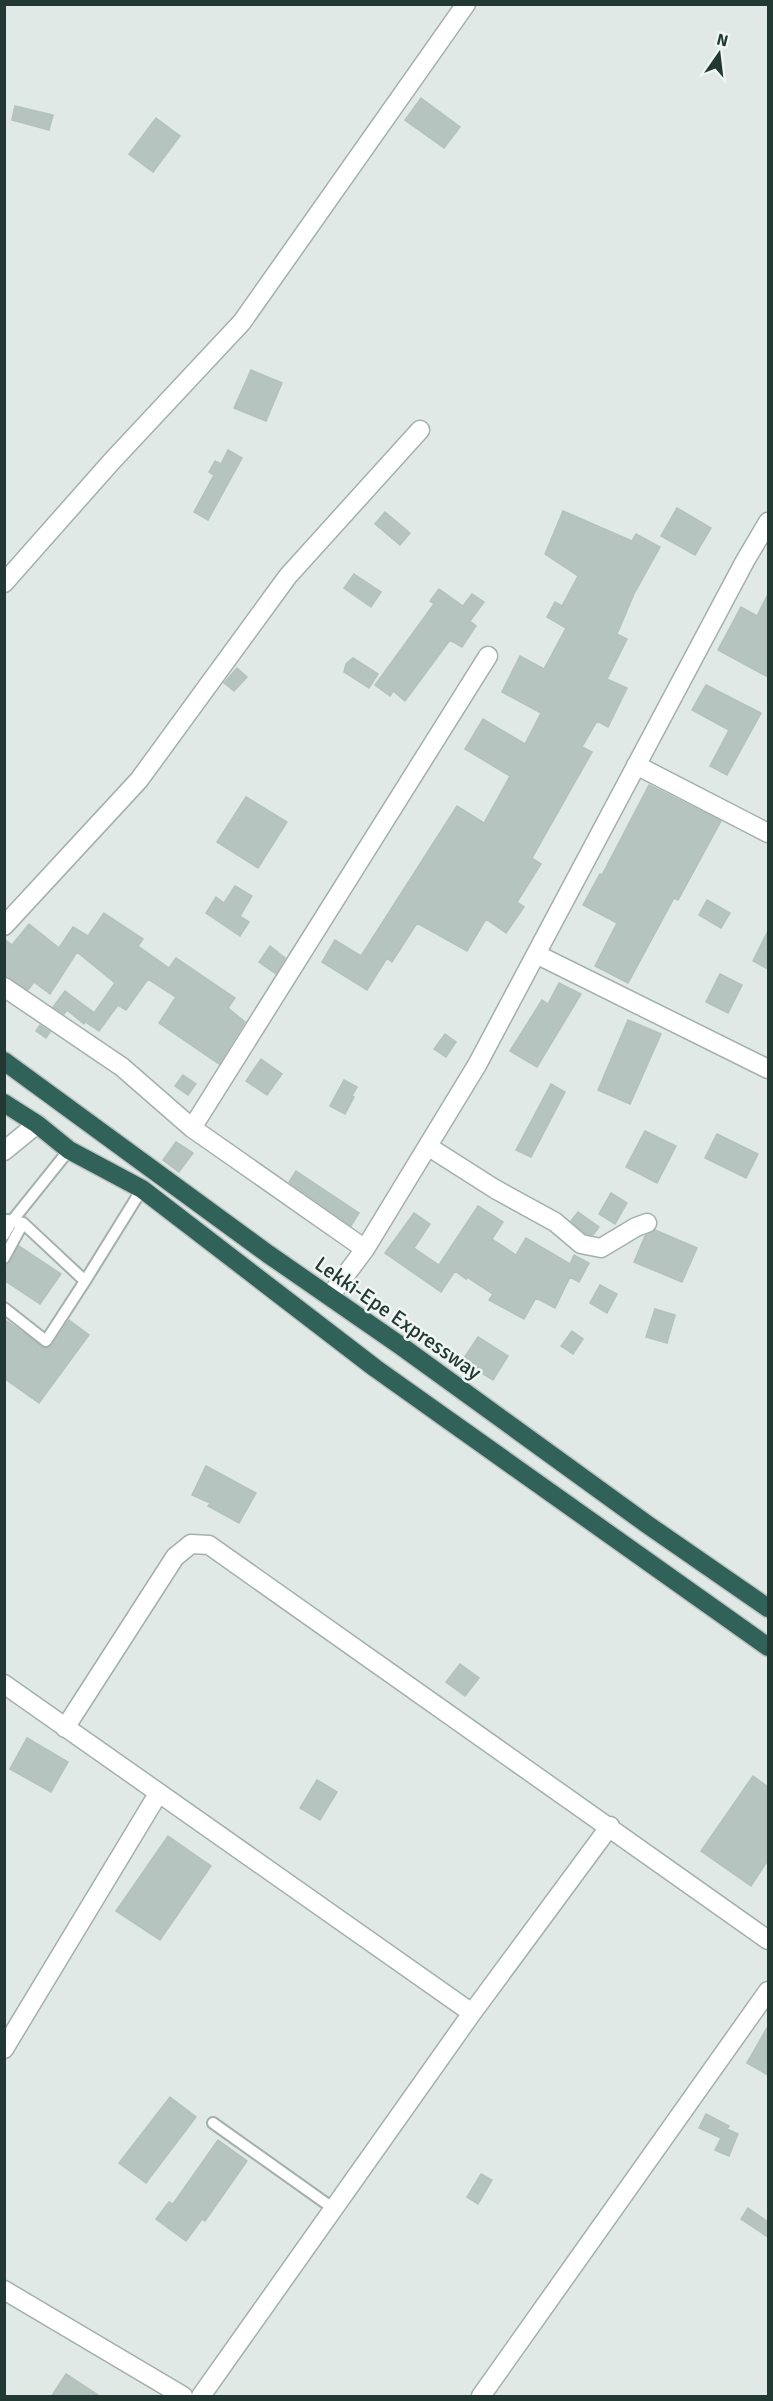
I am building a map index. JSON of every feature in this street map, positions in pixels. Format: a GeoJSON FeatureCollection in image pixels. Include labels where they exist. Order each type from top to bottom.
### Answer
{"type":"FeatureCollection","features":[{"type":"Feature","properties":{"kind":"highway","name":"Lekki-Epe Expressway"},"geometry":{"type":"LineString","coordinates":[[4,1061],[268,1254],[768,1608]]}},
{"type":"Feature","properties":{"kind":"highway"},"geometry":{"type":"LineString","coordinates":[[4,1103],[37,1124],[69,1150],[142,1189],[375,1368],[768,1647]]}},
{"type":"Feature","properties":{"kind":"highway"},"geometry":{"type":"LineString","coordinates":[[675,1579],[691,1554]]}},
{"type":"Feature","properties":{"kind":"street"},"geometry":{"type":"LineString","coordinates":[[4,583],[112,461],[242,322],[466,4]]}},
{"type":"Feature","properties":{"kind":"street"},"geometry":{"type":"LineString","coordinates":[[4,926],[139,780],[288,576],[420,430]]}},
{"type":"Feature","properties":{"kind":"street"},"geometry":{"type":"LineString","coordinates":[[330,1296],[365,1249],[477,1065],[745,561],[768,522]]}},
{"type":"Feature","properties":{"kind":"street"},"geometry":{"type":"LineString","coordinates":[[192,1128],[488,656]]}},
{"type":"Feature","properties":{"kind":"street"},"geometry":{"type":"LineString","coordinates":[[636,765],[768,833]]}},
{"type":"Feature","properties":{"kind":"street"},"geometry":{"type":"LineString","coordinates":[[536,954],[768,1070]]}},
{"type":"Feature","properties":{"kind":"street"},"geometry":{"type":"LineString","coordinates":[[4,987],[122,1067],[192,1128],[365,1249]]}},
{"type":"Feature","properties":{"kind":"street"},"geometry":{"type":"LineString","coordinates":[[4,1151],[37,1124]]}},
{"type":"Feature","properties":{"kind":"street"},"geometry":{"type":"LineString","coordinates":[[429,1147],[495,1189],[555,1222],[581,1244],[601,1248],[647,1223]]}},
{"type":"Feature","properties":{"kind":"street"},"geometry":{"type":"LineString","coordinates":[[65,1728],[175,1557],[191,1544],[209,1545],[610,1826],[768,1940]]}},
{"type":"Feature","properties":{"kind":"street"},"geometry":{"type":"LineString","coordinates":[[4,1684],[472,2013]]}},
{"type":"Feature","properties":{"kind":"street"},"geometry":{"type":"LineString","coordinates":[[4,2049],[158,1794]]}},
{"type":"Feature","properties":{"kind":"street"},"geometry":{"type":"LineString","coordinates":[[201,2397],[472,2013],[610,1826]]}},
{"type":"Feature","properties":{"kind":"street"},"geometry":{"type":"LineString","coordinates":[[482,2397],[768,1991]]}},
{"type":"Feature","properties":{"kind":"street"},"geometry":{"type":"LineString","coordinates":[[4,2290],[183,2397]]}},
{"type":"Feature","properties":{"kind":"lane"},"geometry":{"type":"LineString","coordinates":[[4,1235],[69,1150]]}},
{"type":"Feature","properties":{"kind":"lane"},"geometry":{"type":"LineString","coordinates":[[4,1308],[46,1341],[142,1189]]}},
{"type":"Feature","properties":{"kind":"lane"},"geometry":{"type":"LineString","coordinates":[[4,1258],[13,1221]]}},
{"type":"Feature","properties":{"kind":"lane"},"geometry":{"type":"LineString","coordinates":[[13,1221],[86,1281]]}},
{"type":"Feature","properties":{"kind":"lane"},"geometry":{"type":"LineString","coordinates":[[213,2123],[334,2209]]}},
{"type":"Feature","properties":{"kind":"building"},"geometry":{"type":"Polygon","coordinates":[[[421,98],[460,127],[444,148],[405,120],[421,98]]]}},
{"type":"Feature","properties":{"kind":"building"},"geometry":{"type":"Polygon","coordinates":[[[15,106],[53,115],[49,130],[12,120],[15,106]]]}},
{"type":"Feature","properties":{"kind":"building"},"geometry":{"type":"Polygon","coordinates":[[[156,118],[180,136],[153,172],[129,154],[156,118]]]}},
{"type":"Feature","properties":{"kind":"building"},"geometry":{"type":"Polygon","coordinates":[[[251,370],[282,383],[266,421],[234,408],[251,370]]]}},
{"type":"Feature","properties":{"kind":"building"},"geometry":{"type":"Polygon","coordinates":[[[228,450],[242,458],[208,520],[194,512],[214,475],[209,472],[215,461],[221,464],[228,450]]]}},
{"type":"Feature","properties":{"kind":"building"},"geometry":{"type":"Polygon","coordinates":[[[677,508],[711,528],[695,555],[661,536],[677,508]]]}},
{"type":"Feature","properties":{"kind":"building"},"geometry":{"type":"Polygon","coordinates":[[[563,511],[632,541],[636,534],[660,547],[634,594],[617,634],[627,639],[607,679],[627,688],[608,727],[597,721],[582,747],[592,752],[532,858],[541,864],[517,902],[524,907],[506,933],[486,919],[467,951],[417,923],[392,962],[387,958],[367,990],[322,962],[335,940],[361,956],[457,806],[484,823],[510,776],[465,749],[483,719],[525,744],[541,713],[502,692],[520,656],[544,669],[566,628],[547,617],[555,602],[562,606],[578,576],[545,554],[563,511]]]}},
{"type":"Feature","properties":{"kind":"building"},"geometry":{"type":"Polygon","coordinates":[[[385,512],[410,533],[400,545],[375,524],[385,512]]]}},
{"type":"Feature","properties":{"kind":"building"},"geometry":{"type":"Polygon","coordinates":[[[354,574],[381,592],[371,607],[344,588],[354,574]]]}},
{"type":"Feature","properties":{"kind":"building"},"geometry":{"type":"Polygon","coordinates":[[[439,589],[463,606],[472,594],[484,602],[470,621],[476,626],[462,647],[450,640],[405,701],[393,691],[390,696],[375,685],[434,604],[430,601],[439,589]]]}},
{"type":"Feature","properties":{"kind":"building"},"geometry":{"type":"Polygon","coordinates":[[[768,594],[768,677],[718,650],[741,607],[757,616],[768,594]]]}},
{"type":"Feature","properties":{"kind":"building"},"geometry":{"type":"Polygon","coordinates":[[[353,658],[378,674],[369,688],[344,672],[346,664],[353,658]]]}},
{"type":"Feature","properties":{"kind":"building"},"geometry":{"type":"Polygon","coordinates":[[[237,668],[247,677],[234,691],[224,683],[237,668]]]}},
{"type":"Feature","properties":{"kind":"building"},"geometry":{"type":"Polygon","coordinates":[[[706,685],[761,713],[727,775],[710,766],[729,730],[692,710],[706,685]]]}},
{"type":"Feature","properties":{"kind":"building"},"geometry":{"type":"Polygon","coordinates":[[[649,785],[721,821],[678,900],[674,898],[628,983],[595,966],[617,923],[583,905],[600,874],[602,875],[649,785]]]}},
{"type":"Feature","properties":{"kind":"building"},"geometry":{"type":"Polygon","coordinates":[[[246,797],[287,822],[258,868],[217,842],[246,797]]]}},
{"type":"Feature","properties":{"kind":"building"},"geometry":{"type":"Polygon","coordinates":[[[235,886],[252,896],[240,916],[249,922],[240,936],[206,913],[216,897],[224,903],[235,886]]]}},
{"type":"Feature","properties":{"kind":"building"},"geometry":{"type":"Polygon","coordinates":[[[707,900],[730,913],[721,928],[699,915],[707,900]]]}},
{"type":"Feature","properties":{"kind":"building"},"geometry":{"type":"Polygon","coordinates":[[[104,913],[143,939],[138,946],[169,968],[176,958],[235,998],[228,1008],[245,1022],[219,1064],[159,1023],[176,997],[148,979],[126,1010],[118,1005],[99,1031],[87,1023],[115,983],[77,952],[50,994],[34,982],[28,990],[4,976],[4,939],[12,945],[29,924],[59,948],[73,927],[88,936],[104,913]]]}},
{"type":"Feature","properties":{"kind":"building"},"geometry":{"type":"Polygon","coordinates":[[[768,931],[768,969],[753,961],[768,931]]]}},
{"type":"Feature","properties":{"kind":"building"},"geometry":{"type":"Polygon","coordinates":[[[270,946],[285,958],[276,974],[259,962],[270,946]]]}},
{"type":"Feature","properties":{"kind":"building"},"geometry":{"type":"Polygon","coordinates":[[[720,974],[742,985],[728,1013],[706,1002],[720,974]]]}},
{"type":"Feature","properties":{"kind":"building"},"geometry":{"type":"Polygon","coordinates":[[[559,983],[581,994],[537,1067],[510,1051],[542,1000],[548,1004],[559,983]]]}},
{"type":"Feature","properties":{"kind":"building"},"geometry":{"type":"Polygon","coordinates":[[[65,991],[93,1012],[84,1024],[67,1010],[64,1014],[53,1007],[65,991]]]}},
{"type":"Feature","properties":{"kind":"building"},"geometry":{"type":"Polygon","coordinates":[[[628,1020],[661,1034],[630,1104],[598,1090],[628,1020]]]}},
{"type":"Feature","properties":{"kind":"building"},"geometry":{"type":"Polygon","coordinates":[[[40,1025],[50,1032],[46,1038],[36,1031],[40,1025]]]}},
{"type":"Feature","properties":{"kind":"building"},"geometry":{"type":"Polygon","coordinates":[[[445,1034],[456,1042],[446,1057],[434,1049],[445,1034]]]}},
{"type":"Feature","properties":{"kind":"building"},"geometry":{"type":"Polygon","coordinates":[[[261,1059],[282,1074],[267,1095],[246,1081],[261,1059]]]}},
{"type":"Feature","properties":{"kind":"building"},"geometry":{"type":"Polygon","coordinates":[[[183,1075],[196,1084],[188,1095],[175,1086],[183,1075]]]}},
{"type":"Feature","properties":{"kind":"building"},"geometry":{"type":"Polygon","coordinates":[[[344,1080],[357,1087],[345,1114],[330,1106],[344,1080]]]}},
{"type":"Feature","properties":{"kind":"building"},"geometry":{"type":"Polygon","coordinates":[[[551,1084],[565,1092],[531,1157],[516,1150],[551,1084]]]}},
{"type":"Feature","properties":{"kind":"building"},"geometry":{"type":"Polygon","coordinates":[[[645,1131],[676,1146],[657,1183],[626,1167],[645,1131]]]}},
{"type":"Feature","properties":{"kind":"building"},"geometry":{"type":"Polygon","coordinates":[[[717,1134],[758,1154],[746,1178],[705,1158],[717,1134]]]}},
{"type":"Feature","properties":{"kind":"building"},"geometry":{"type":"Polygon","coordinates":[[[176,1142],[193,1153],[179,1172],[163,1160],[176,1142]]]}},
{"type":"Feature","properties":{"kind":"building"},"geometry":{"type":"Polygon","coordinates":[[[296,1171],[359,1213],[351,1226],[289,1182],[296,1171]]]}},
{"type":"Feature","properties":{"kind":"building"},"geometry":{"type":"Polygon","coordinates":[[[611,1193],[627,1203],[615,1224],[599,1214],[611,1193]]]}},
{"type":"Feature","properties":{"kind":"building"},"geometry":{"type":"Polygon","coordinates":[[[478,1206],[503,1222],[492,1239],[516,1255],[526,1238],[570,1264],[574,1255],[589,1263],[579,1282],[570,1277],[555,1308],[536,1298],[524,1319],[489,1300],[493,1294],[455,1271],[441,1292],[385,1253],[414,1213],[430,1224],[414,1248],[439,1265],[478,1206]]]}},
{"type":"Feature","properties":{"kind":"building"},"geometry":{"type":"Polygon","coordinates":[[[578,1212],[599,1227],[593,1235],[586,1234],[571,1221],[578,1212]]]}},
{"type":"Feature","properties":{"kind":"building"},"geometry":{"type":"Polygon","coordinates":[[[655,1230],[697,1248],[682,1282],[634,1262],[645,1236],[655,1230]]]}},
{"type":"Feature","properties":{"kind":"building"},"geometry":{"type":"Polygon","coordinates":[[[19,1246],[61,1274],[40,1304],[4,1280],[4,1265],[10,1262],[19,1246]]]}},
{"type":"Feature","properties":{"kind":"building"},"geometry":{"type":"Polygon","coordinates":[[[600,1285],[617,1294],[607,1313],[590,1303],[600,1285]]]}},
{"type":"Feature","properties":{"kind":"building"},"geometry":{"type":"Polygon","coordinates":[[[655,1309],[675,1315],[667,1343],[646,1337],[655,1309]]]}},
{"type":"Feature","properties":{"kind":"building"},"geometry":{"type":"Polygon","coordinates":[[[4,1319],[45,1348],[52,1346],[69,1320],[89,1335],[39,1403],[4,1378],[4,1319]]]}},
{"type":"Feature","properties":{"kind":"building"},"geometry":{"type":"Polygon","coordinates":[[[572,1331],[583,1339],[573,1354],[561,1346],[572,1331]]]}},
{"type":"Feature","properties":{"kind":"building"},"geometry":{"type":"Polygon","coordinates":[[[478,1337],[508,1356],[493,1380],[462,1361],[478,1337]]]}},
{"type":"Feature","properties":{"kind":"building"},"geometry":{"type":"Polygon","coordinates":[[[206,1466],[256,1493],[239,1523],[208,1506],[210,1503],[192,1495],[206,1466]]]}},
{"type":"Feature","properties":{"kind":"building"},"geometry":{"type":"Polygon","coordinates":[[[460,1664],[479,1678],[465,1696],[446,1682],[460,1664]]]}},
{"type":"Feature","properties":{"kind":"building"},"geometry":{"type":"Polygon","coordinates":[[[27,1738],[68,1762],[51,1792],[10,1769],[27,1738]]]}},
{"type":"Feature","properties":{"kind":"building"},"geometry":{"type":"Polygon","coordinates":[[[753,1776],[768,1787],[768,1860],[751,1886],[701,1851],[753,1776]]]}},
{"type":"Feature","properties":{"kind":"building"},"geometry":{"type":"Polygon","coordinates":[[[317,1780],[337,1792],[320,1820],[300,1808],[317,1780]]]}},
{"type":"Feature","properties":{"kind":"building"},"geometry":{"type":"Polygon","coordinates":[[[168,1836],[211,1866],[160,1940],[116,1911],[168,1836]]]}},
{"type":"Feature","properties":{"kind":"building"},"geometry":{"type":"Polygon","coordinates":[[[768,2026],[768,2075],[747,2063],[768,2026]]]}},
{"type":"Feature","properties":{"kind":"building"},"geometry":{"type":"Polygon","coordinates":[[[170,2097],[196,2117],[146,2183],[119,2163],[170,2097]]]}},
{"type":"Feature","properties":{"kind":"building"},"geometry":{"type":"Polygon","coordinates":[[[706,2114],[729,2126],[727,2129],[738,2134],[729,2156],[715,2150],[721,2138],[699,2128],[706,2114]]]}},
{"type":"Feature","properties":{"kind":"building"},"geometry":{"type":"Polygon","coordinates":[[[218,2140],[247,2161],[205,2221],[202,2219],[186,2241],[156,2219],[169,2202],[173,2204],[218,2140]]]}},
{"type":"Feature","properties":{"kind":"building"},"geometry":{"type":"Polygon","coordinates":[[[481,2174],[492,2180],[478,2204],[467,2197],[481,2174]]]}},
{"type":"Feature","properties":{"kind":"building"},"geometry":{"type":"Polygon","coordinates":[[[748,2208],[768,2222],[768,2237],[741,2219],[748,2208]]]}},
{"type":"Feature","properties":{"kind":"building"},"geometry":{"type":"Polygon","coordinates":[[[66,2374],[101,2397],[51,2397],[66,2374]]]}}]}
